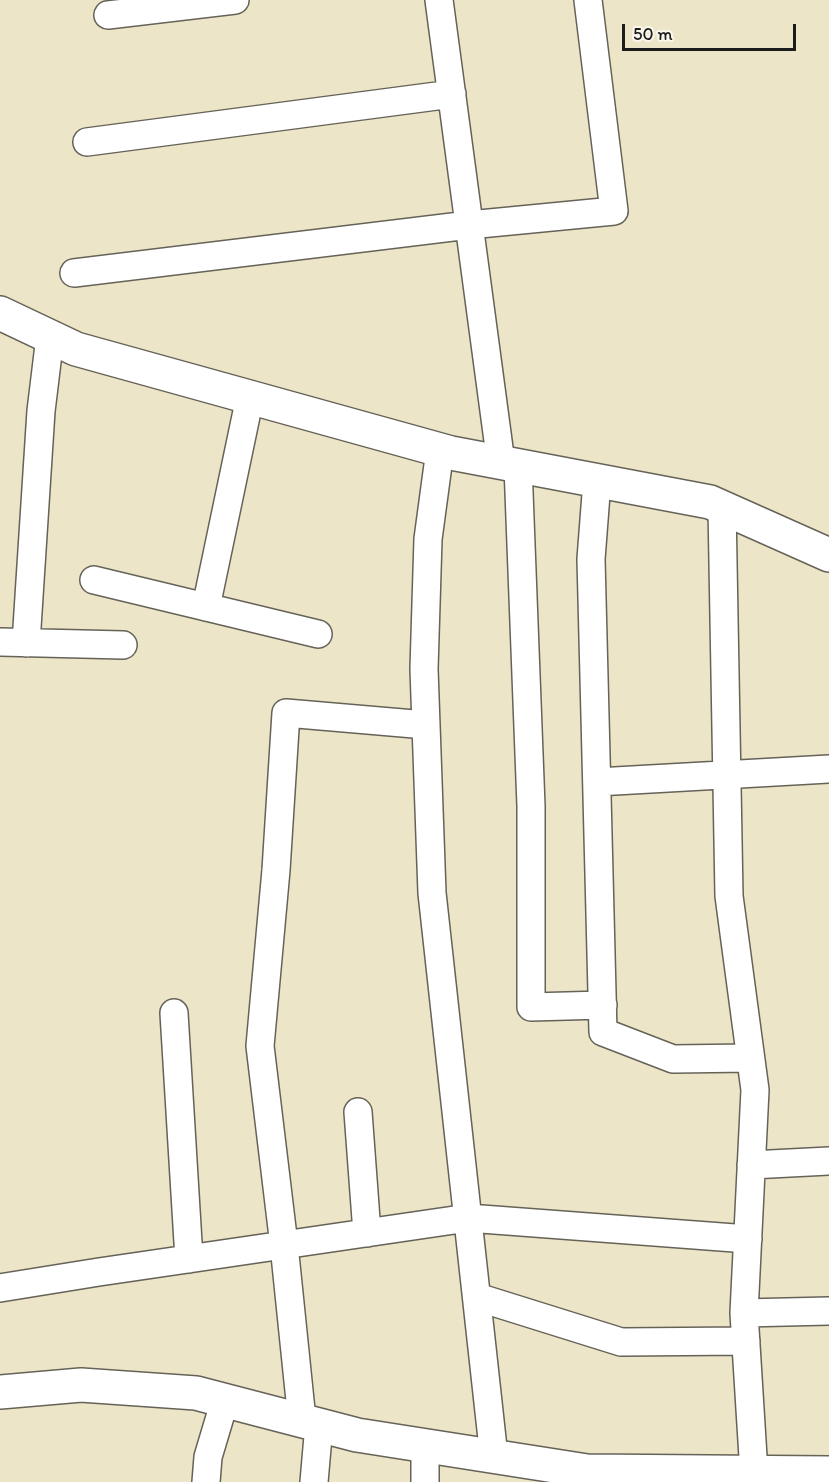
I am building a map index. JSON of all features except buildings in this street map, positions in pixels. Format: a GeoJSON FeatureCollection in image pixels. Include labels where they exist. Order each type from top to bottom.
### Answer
{"type":"FeatureCollection","features":[{"type":"Feature","properties":{"kind":"street"},"geometry":{"type":"LineString","coordinates":[[108,15],[235,0]]}},
{"type":"Feature","properties":{"kind":"street"},"geometry":{"type":"LineString","coordinates":[[439,0],[469,225],[510,464],[531,806],[531,1007],[603,1005]]}},
{"type":"Feature","properties":{"kind":"street"},"geometry":{"type":"LineString","coordinates":[[74,273],[469,225],[614,211],[588,0]]}},
{"type":"Feature","properties":{"kind":"street"},"geometry":{"type":"LineString","coordinates":[[87,142],[452,94]]}},
{"type":"Feature","properties":{"kind":"street"},"geometry":{"type":"LineString","coordinates":[[0,313],[76,349],[440,450],[710,502],[829,555]]}},
{"type":"Feature","properties":{"kind":"street"},"geometry":{"type":"LineString","coordinates":[[50,337],[13,643],[123,645]]}},
{"type":"Feature","properties":{"kind":"street"},"geometry":{"type":"LineString","coordinates":[[207,607],[250,397]]}},
{"type":"Feature","properties":{"kind":"street"},"geometry":{"type":"LineString","coordinates":[[440,450],[428,539],[424,669],[432,893],[494,1457]]}},
{"type":"Feature","properties":{"kind":"street"},"geometry":{"type":"LineString","coordinates":[[597,481],[591,560],[603,1032],[673,1059],[750,1058]]}},
{"type":"Feature","properties":{"kind":"street"},"geometry":{"type":"LineString","coordinates":[[722,507],[729,897],[754,1090],[744,1313],[754,1473]]}},
{"type":"Feature","properties":{"kind":"street"},"geometry":{"type":"LineString","coordinates":[[94,580],[318,634]]}},
{"type":"Feature","properties":{"kind":"street"},"geometry":{"type":"LineString","coordinates":[[314,1482],[310,1423],[284,1245],[260,1046],[276,870],[285,713],[426,725]]}},
{"type":"Feature","properties":{"kind":"street"},"geometry":{"type":"LineString","coordinates":[[597,782],[829,769]]}},
{"type":"Feature","properties":{"kind":"street"},"geometry":{"type":"LineString","coordinates":[[174,1013],[189,1259]]}},
{"type":"Feature","properties":{"kind":"street"},"geometry":{"type":"LineString","coordinates":[[358,1112],[367,1233]]}},
{"type":"Feature","properties":{"kind":"street"},"geometry":{"type":"LineString","coordinates":[[751,1165],[829,1161]]}},
{"type":"Feature","properties":{"kind":"street"},"geometry":{"type":"LineString","coordinates":[[0,1288],[468,1218],[748,1239]]}},
{"type":"Feature","properties":{"kind":"street"},"geometry":{"type":"LineString","coordinates":[[477,1297],[621,1342],[746,1341]]}},
{"type":"Feature","properties":{"kind":"street"},"geometry":{"type":"LineString","coordinates":[[744,1313],[829,1311]]}},
{"type":"Feature","properties":{"kind":"street"},"geometry":{"type":"LineString","coordinates":[[0,1392],[81,1385],[196,1393],[357,1435],[494,1457],[554,1474],[587,1471],[683,1477],[754,1473],[812,1476]]}},
{"type":"Feature","properties":{"kind":"street"},"geometry":{"type":"LineString","coordinates":[[206,1482],[208,1457],[225,1400]]}},
{"type":"Feature","properties":{"kind":"street"},"geometry":{"type":"LineString","coordinates":[[425,1446],[425,1482]]}}]}
